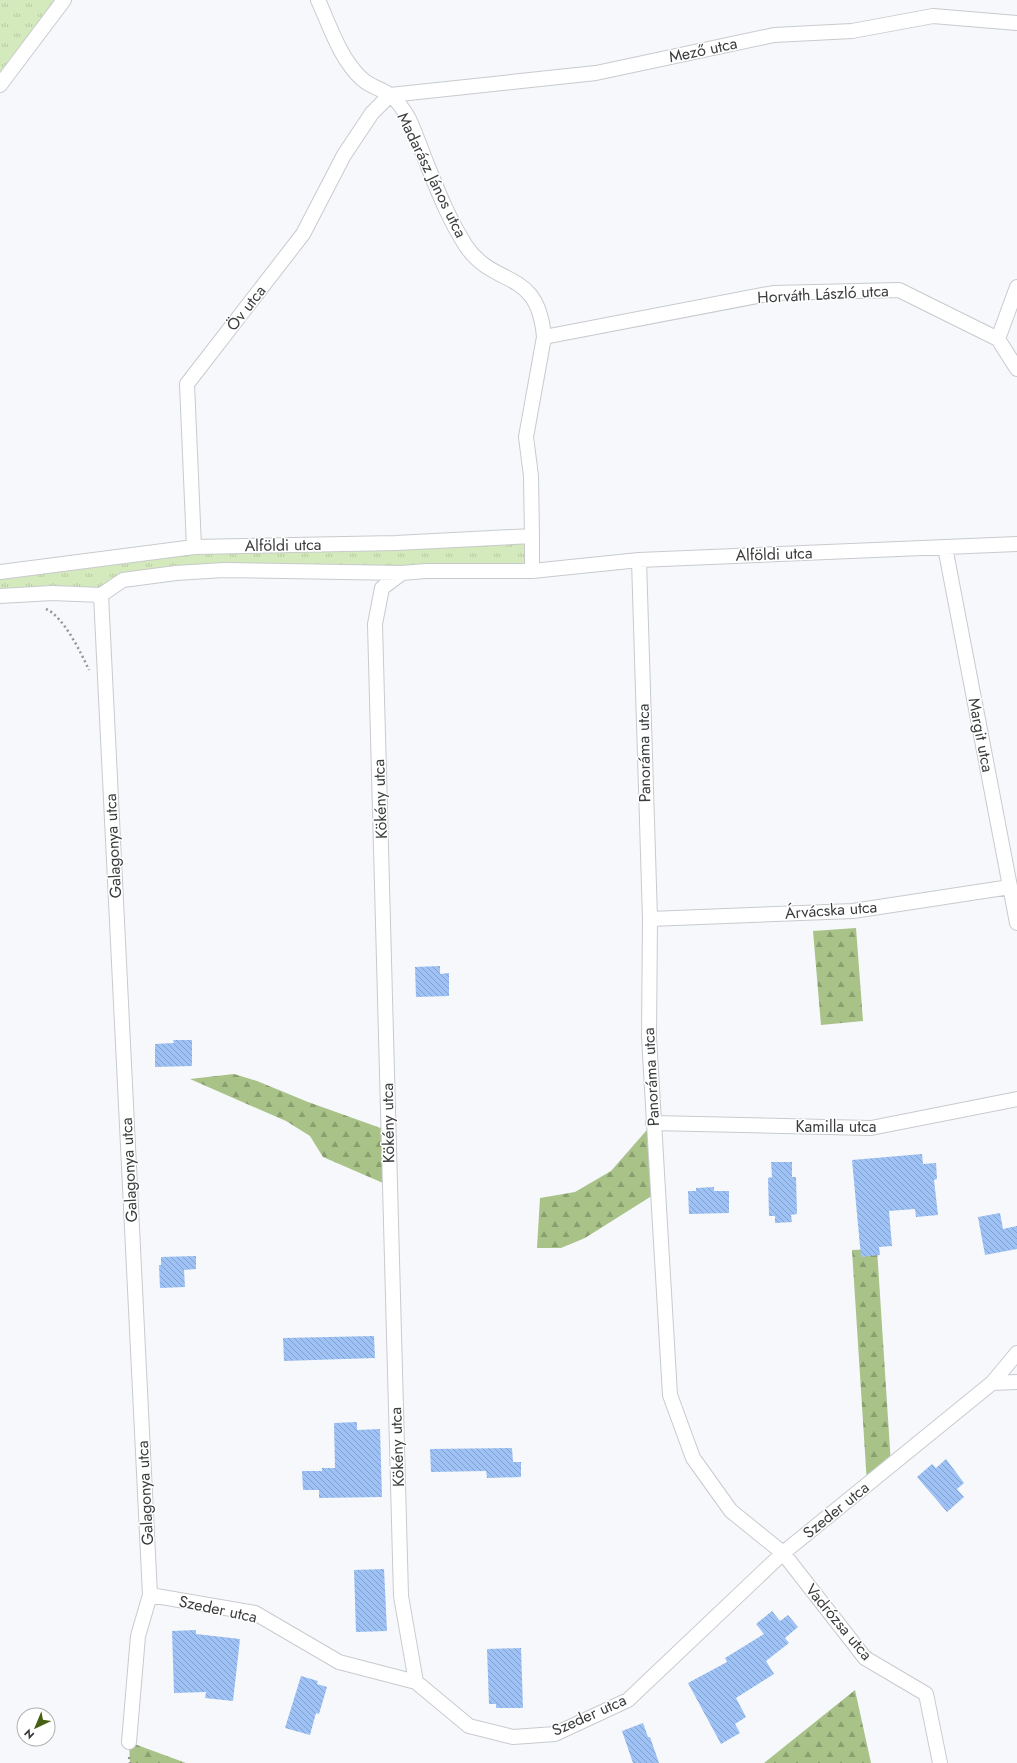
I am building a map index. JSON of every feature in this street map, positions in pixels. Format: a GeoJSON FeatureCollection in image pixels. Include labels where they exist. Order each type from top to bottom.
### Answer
{"type":"FeatureCollection","features":[{"type":"Feature","properties":{"kind":"street"},"geometry":{"type":"LineString","coordinates":[[0,85],[64,0]]}},
{"type":"Feature","properties":{"kind":"street","name":"Madarász János utca"},"geometry":{"type":"LineString","coordinates":[[318,0],[344,54],[354,70],[373,88],[390,95],[408,119],[445,210],[466,246],[474,256],[482,262],[529,292],[539,308],[544,337],[526,438],[531,476],[532,536]]}},
{"type":"Feature","properties":{"kind":"street","name":"Mező utca"},"geometry":{"type":"LineString","coordinates":[[390,95],[596,73],[774,35],[852,31],[933,16],[1017,23]]}},
{"type":"Feature","properties":{"kind":"street","name":"Öv utca"},"geometry":{"type":"LineString","coordinates":[[194,547],[187,384],[303,234],[344,155],[372,113],[390,95]]}},
{"type":"Feature","properties":{"kind":"street"},"geometry":{"type":"LineString","coordinates":[[1017,287],[998,339],[1017,369]]}},
{"type":"Feature","properties":{"kind":"street","name":"Horváth László utca"},"geometry":{"type":"LineString","coordinates":[[544,337],[774,293],[899,290],[998,339]]}},
{"type":"Feature","properties":{"kind":"street"},"geometry":{"type":"LineString","coordinates":[[532,536],[532,571]]}},
{"type":"Feature","properties":{"kind":"street","name":"Alföldi utca"},"geometry":{"type":"LineString","coordinates":[[0,572],[194,547],[396,543],[532,536]]}},
{"type":"Feature","properties":{"kind":"street","name":"Alföldi utca"},"geometry":{"type":"LineString","coordinates":[[101,595],[123,580],[176,573],[224,570],[402,573],[426,571],[532,571],[639,560],[1017,544]]}},
{"type":"Feature","properties":{"kind":"street","name":"Margit utca"},"geometry":{"type":"LineString","coordinates":[[945,547],[1017,923]]}},
{"type":"Feature","properties":{"kind":"street","name":"Panoráma utca"},"geometry":{"type":"LineString","coordinates":[[639,560],[645,804],[650,920],[649,1037],[670,1395],[693,1458],[731,1511],[783,1553]]}},
{"type":"Feature","properties":{"kind":"street","name":"Kökény utca"},"geometry":{"type":"LineString","coordinates":[[402,573],[382,588],[375,624],[402,1596],[416,1682]]}},
{"type":"Feature","properties":{"kind":"street"},"geometry":{"type":"LineString","coordinates":[[0,596],[52,593],[101,595]]}},
{"type":"Feature","properties":{"kind":"street","name":"Galagonya utca"},"geometry":{"type":"LineString","coordinates":[[101,595],[150,1595],[138,1636],[129,1742]]}},
{"type":"Feature","properties":{"kind":"street","name":"Árvácska utca"},"geometry":{"type":"LineString","coordinates":[[650,920],[853,911],[1010,887]]}},
{"type":"Feature","properties":{"kind":"street","name":"Kamilla utca"},"geometry":{"type":"LineString","coordinates":[[653,1123],[871,1128],[1017,1099]]}},
{"type":"Feature","properties":{"kind":"street","name":"Szeder utca"},"geometry":{"type":"LineString","coordinates":[[150,1595],[255,1613],[339,1662],[416,1682],[469,1726],[513,1737],[554,1734],[628,1700],[783,1553],[992,1382],[1017,1353]]}},
{"type":"Feature","properties":{"kind":"street"},"geometry":{"type":"LineString","coordinates":[[992,1382],[1017,1382]]}},
{"type":"Feature","properties":{"kind":"street","name":"Vadrózsa utca"},"geometry":{"type":"LineString","coordinates":[[783,1553],[865,1658],[926,1694],[940,1763]]}},
{"type":"Feature","properties":{"kind":"path"},"geometry":{"type":"LineString","coordinates":[[43,608],[50,610],[66,629],[80,650],[92,677]]}},
{"type":"Feature","properties":{"kind":"green space"},"geometry":{"type":"Polygon","coordinates":[[[0,0],[64,0],[0,85],[0,0]]]}},
{"type":"Feature","properties":{"kind":"green space"},"geometry":{"type":"Polygon","coordinates":[[[532,536],[532,571],[345,572],[123,580],[101,595],[0,596],[0,572],[194,547],[532,536]]]}},
{"type":"Feature","properties":{"kind":"green space"},"geometry":{"type":"Polygon","coordinates":[[[856,928],[863,1021],[821,1025],[813,931],[856,928]]]}},
{"type":"Feature","properties":{"kind":"green space"},"geometry":{"type":"Polygon","coordinates":[[[234,1074],[257,1081],[308,1102],[389,1131],[390,1186],[323,1157],[310,1136],[286,1121],[190,1079],[234,1074]]]}},
{"type":"Feature","properties":{"kind":"green space"},"geometry":{"type":"Polygon","coordinates":[[[653,1123],[658,1192],[585,1238],[561,1248],[537,1248],[540,1198],[575,1192],[611,1171],[653,1123]]]}},
{"type":"Feature","properties":{"kind":"green space"},"geometry":{"type":"Polygon","coordinates":[[[877,1249],[891,1465],[867,1484],[852,1250],[877,1249]]]}},
{"type":"Feature","properties":{"kind":"green space"},"geometry":{"type":"Polygon","coordinates":[[[855,1690],[871,1763],[764,1763],[855,1690]]]}},
{"type":"Feature","properties":{"kind":"green space"},"geometry":{"type":"Polygon","coordinates":[[[129,1742],[186,1763],[130,1763],[129,1742]]]}},
{"type":"Feature","properties":{"kind":"building"},"geometry":{"type":"Polygon","coordinates":[[[440,966],[440,974],[449,973],[449,996],[416,997],[415,967],[440,966]]]}},
{"type":"Feature","properties":{"kind":"building"},"geometry":{"type":"Polygon","coordinates":[[[173,1040],[192,1040],[192,1066],[155,1067],[155,1044],[174,1043],[173,1040]]]}},
{"type":"Feature","properties":{"kind":"building"},"geometry":{"type":"Polygon","coordinates":[[[922,1154],[923,1164],[936,1163],[937,1179],[934,1180],[938,1215],[916,1217],[915,1209],[889,1211],[892,1246],[879,1247],[880,1255],[861,1257],[852,1160],[922,1154]]]}},
{"type":"Feature","properties":{"kind":"building"},"geometry":{"type":"Polygon","coordinates":[[[771,1162],[792,1162],[792,1177],[796,1177],[797,1214],[791,1215],[792,1222],[775,1223],[775,1216],[769,1216],[768,1178],[772,1177],[771,1162]]]}},
{"type":"Feature","properties":{"kind":"building"},"geometry":{"type":"Polygon","coordinates":[[[714,1187],[714,1191],[729,1191],[729,1213],[689,1214],[688,1191],[696,1191],[696,1188],[714,1187]]]}},
{"type":"Feature","properties":{"kind":"building"},"geometry":{"type":"Polygon","coordinates":[[[1000,1213],[1003,1229],[1017,1226],[1017,1249],[985,1255],[978,1217],[1000,1213]]]}},
{"type":"Feature","properties":{"kind":"building"},"geometry":{"type":"Polygon","coordinates":[[[196,1256],[196,1269],[184,1270],[185,1287],[160,1288],[159,1265],[161,1265],[161,1257],[196,1256]]]}},
{"type":"Feature","properties":{"kind":"building"},"geometry":{"type":"Polygon","coordinates":[[[374,1336],[375,1358],[284,1361],[283,1338],[374,1336]]]}},
{"type":"Feature","properties":{"kind":"building"},"geometry":{"type":"Polygon","coordinates":[[[357,1422],[357,1430],[380,1429],[382,1497],[319,1498],[319,1490],[303,1490],[302,1471],[322,1471],[322,1468],[335,1468],[334,1423],[357,1422]]]}},
{"type":"Feature","properties":{"kind":"building"},"geometry":{"type":"Polygon","coordinates":[[[512,1448],[513,1462],[521,1462],[521,1477],[487,1478],[486,1471],[431,1472],[430,1449],[512,1448]]]}},
{"type":"Feature","properties":{"kind":"building"},"geometry":{"type":"Polygon","coordinates":[[[946,1459],[964,1483],[957,1489],[964,1497],[947,1512],[917,1477],[932,1464],[936,1468],[946,1459]]]}},
{"type":"Feature","properties":{"kind":"building"},"geometry":{"type":"Polygon","coordinates":[[[384,1569],[387,1631],[356,1632],[354,1570],[384,1569]]]}},
{"type":"Feature","properties":{"kind":"building"},"geometry":{"type":"Polygon","coordinates":[[[772,1611],[780,1621],[788,1615],[798,1627],[785,1638],[789,1643],[766,1661],[774,1674],[736,1698],[746,1717],[735,1724],[740,1733],[721,1744],[688,1683],[727,1662],[725,1658],[764,1634],[756,1624],[772,1611]]]}},
{"type":"Feature","properties":{"kind":"building"},"geometry":{"type":"Polygon","coordinates":[[[196,1630],[196,1634],[240,1639],[233,1701],[205,1698],[206,1692],[174,1693],[172,1631],[196,1630]]]}},
{"type":"Feature","properties":{"kind":"building"},"geometry":{"type":"Polygon","coordinates":[[[521,1648],[523,1708],[496,1708],[496,1704],[489,1704],[487,1649],[521,1648]]]}},
{"type":"Feature","properties":{"kind":"building"},"geometry":{"type":"Polygon","coordinates":[[[301,1676],[318,1681],[317,1684],[327,1687],[319,1714],[316,1713],[310,1735],[285,1728],[301,1676]]]}},
{"type":"Feature","properties":{"kind":"building"},"geometry":{"type":"Polygon","coordinates":[[[643,1723],[648,1737],[650,1737],[659,1763],[633,1763],[622,1731],[643,1723]]]}}]}
